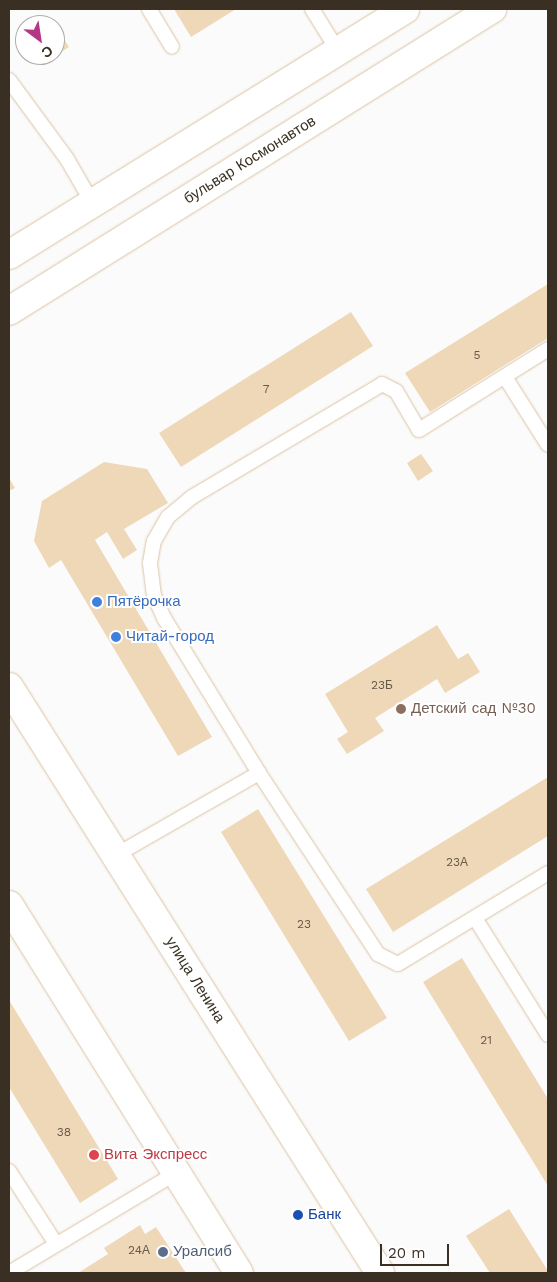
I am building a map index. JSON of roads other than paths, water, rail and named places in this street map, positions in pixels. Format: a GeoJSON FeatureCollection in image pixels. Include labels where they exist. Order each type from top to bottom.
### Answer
{"type":"FeatureCollection","features":[{"type":"Feature","properties":{"kind":"street"},"geometry":{"type":"LineString","coordinates":[[9,255],[405,9]]}},
{"type":"Feature","properties":{"kind":"street","name":"бульвар Космонавтов"},"geometry":{"type":"LineString","coordinates":[[9,312],[492,9]]}},
{"type":"Feature","properties":{"kind":"street","name":"улица Ленина"},"geometry":{"type":"LineString","coordinates":[[9,687],[380,1273]]}},
{"type":"Feature","properties":{"kind":"street"},"geometry":{"type":"LineString","coordinates":[[10,912],[239,1273]]}},
{"type":"Feature","properties":{"kind":"lane"},"geometry":{"type":"LineString","coordinates":[[149,9],[172,47]]}},
{"type":"Feature","properties":{"kind":"lane"},"geometry":{"type":"LineString","coordinates":[[312,9],[338,51]]}},
{"type":"Feature","properties":{"kind":"lane"},"geometry":{"type":"LineString","coordinates":[[9,80],[67,159],[93,204]]}},
{"type":"Feature","properties":{"kind":"lane"},"geometry":{"type":"LineString","coordinates":[[548,349],[505,378],[419,430],[396,392],[382,384],[192,497],[168,517],[154,541],[150,563],[154,596],[164,618],[259,773],[378,954],[398,964],[548,873]]}},
{"type":"Feature","properties":{"kind":"lane"},"geometry":{"type":"LineString","coordinates":[[505,378],[548,445]]}},
{"type":"Feature","properties":{"kind":"lane"},"geometry":{"type":"LineString","coordinates":[[116,855],[259,773]]}},
{"type":"Feature","properties":{"kind":"lane"},"geometry":{"type":"LineString","coordinates":[[476,918],[548,1035]]}},
{"type":"Feature","properties":{"kind":"lane"},"geometry":{"type":"LineString","coordinates":[[9,1170],[56,1244]]}},
{"type":"Feature","properties":{"kind":"lane"},"geometry":{"type":"LineString","coordinates":[[9,1273],[176,1173]]}},
{"type":"Feature","properties":{"kind":"place","name":"Пятёрочка"},"geometry":{"type":"Point","coordinates":[97,602]}},
{"type":"Feature","properties":{"kind":"place","name":"Читай-город"},"geometry":{"type":"Point","coordinates":[116,637]}},
{"type":"Feature","properties":{"kind":"place","name":"Детский сад №30"},"geometry":{"type":"Point","coordinates":[401,709]}},
{"type":"Feature","properties":{"kind":"place","name":"Вита Экспресс"},"geometry":{"type":"Point","coordinates":[94,1155]}},
{"type":"Feature","properties":{"kind":"place","name":"Банк"},"geometry":{"type":"Point","coordinates":[298,1215]}},
{"type":"Feature","properties":{"kind":"place","name":"Уралсиб"},"geometry":{"type":"Point","coordinates":[163,1252]}}]}
